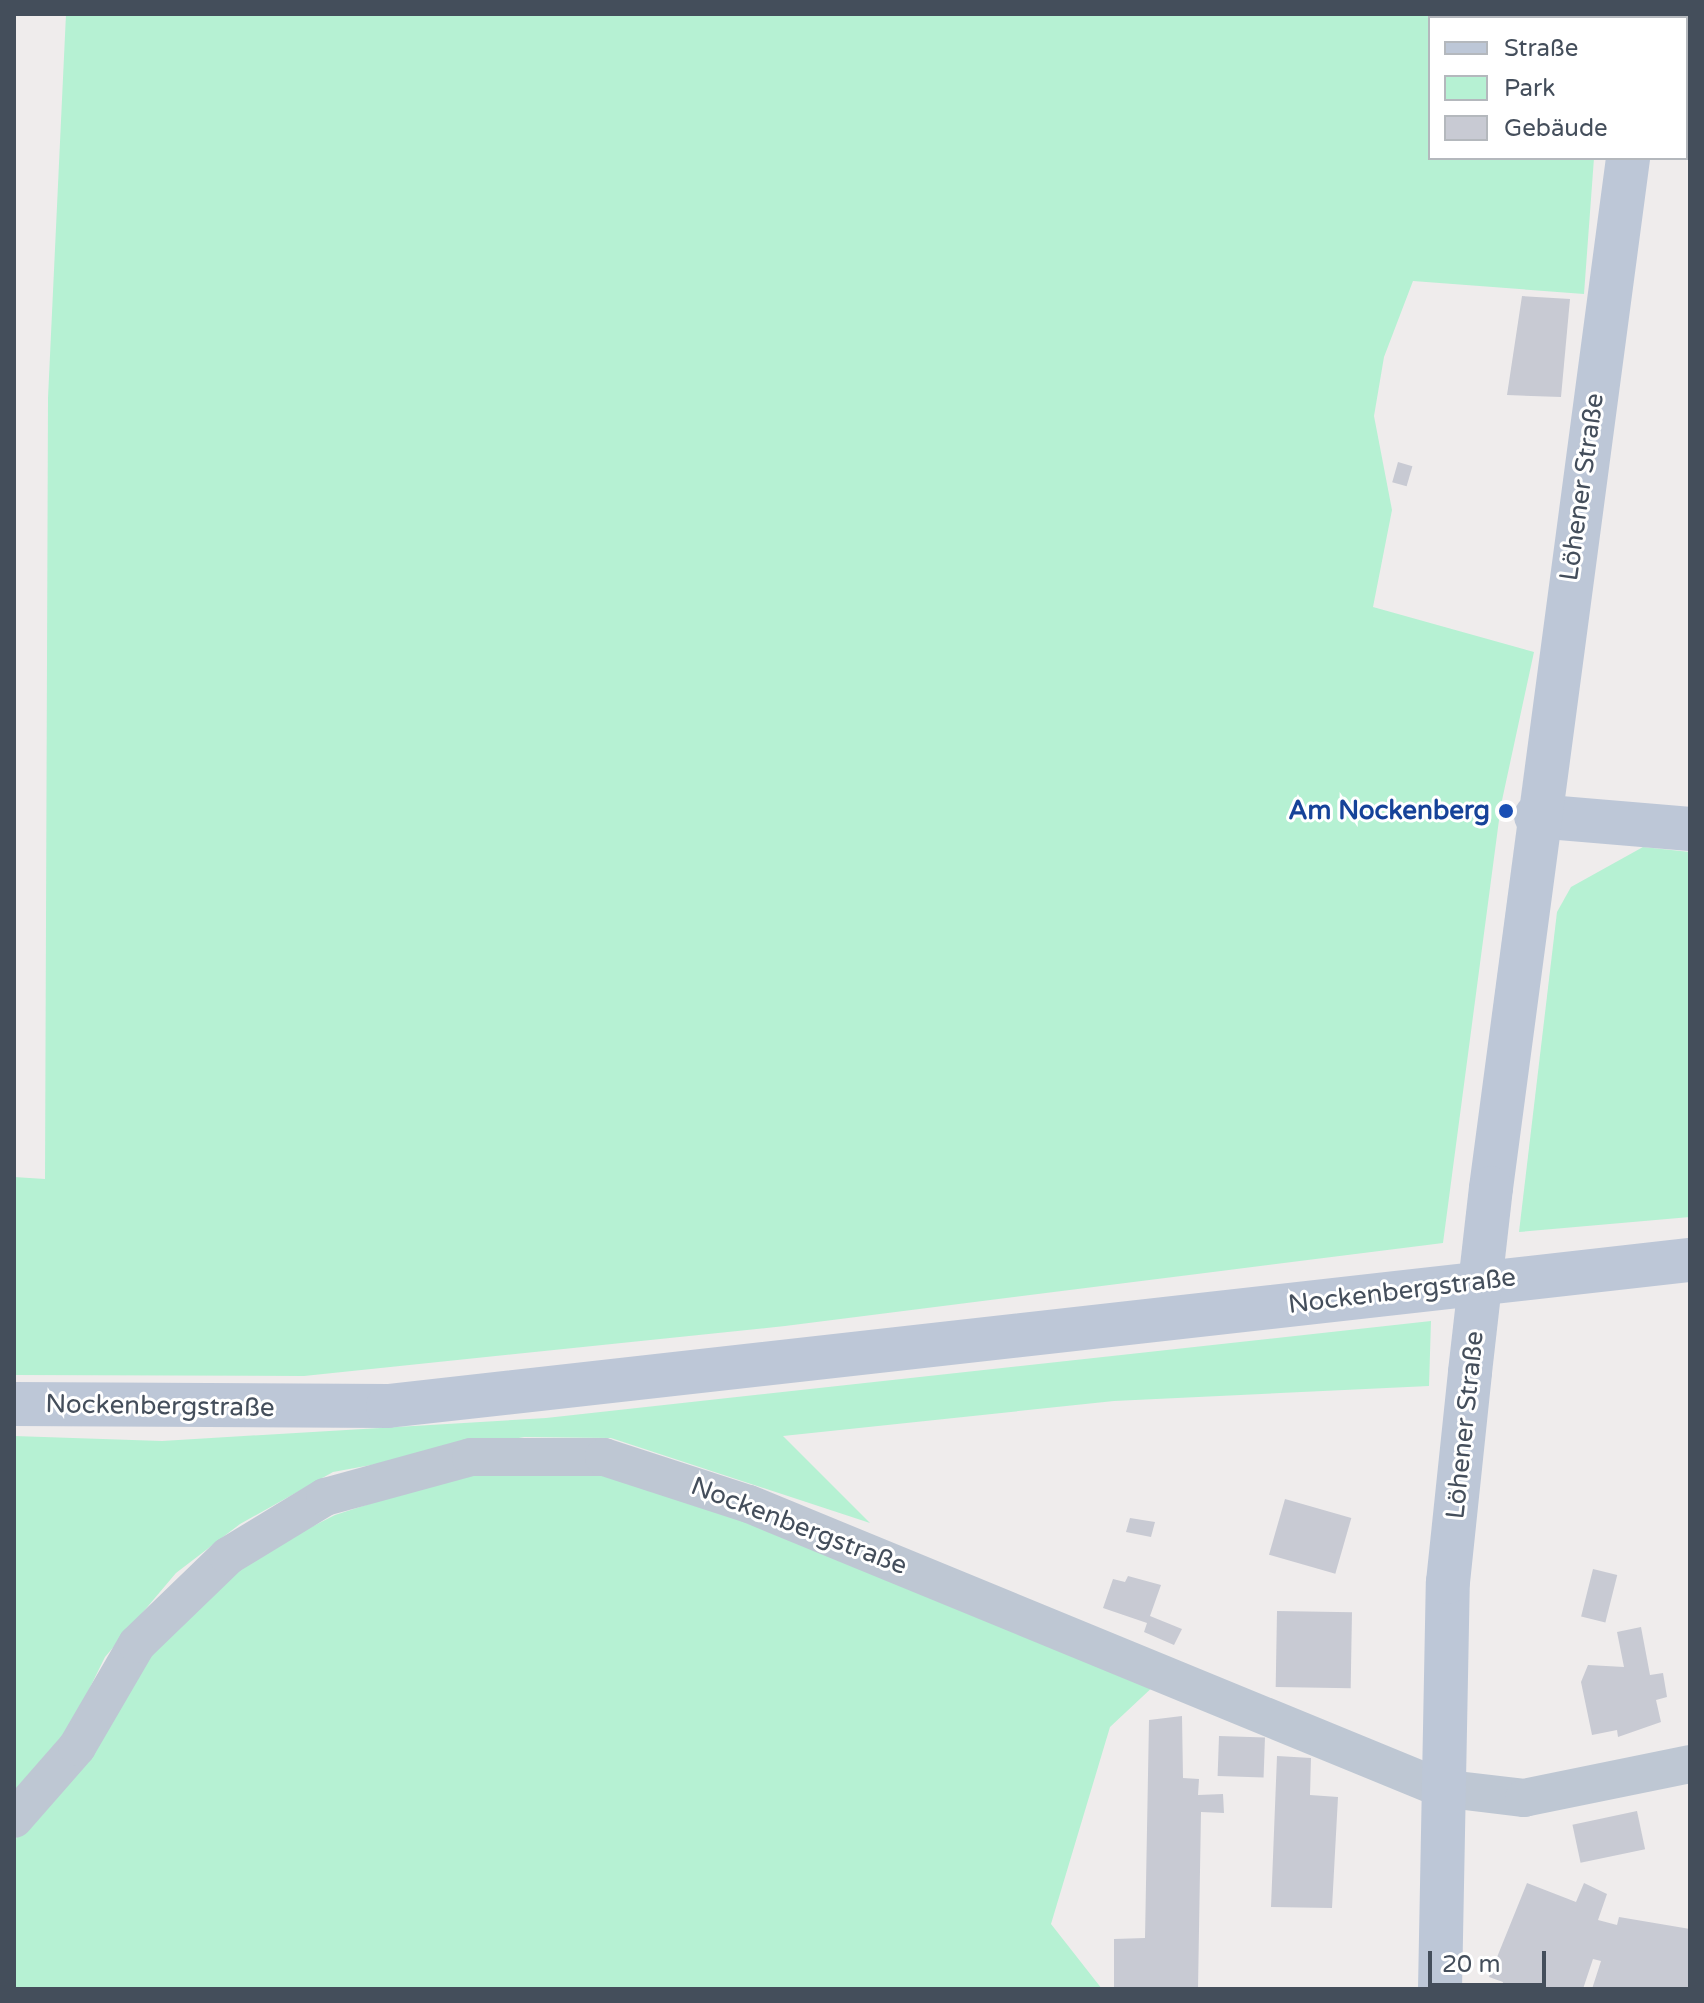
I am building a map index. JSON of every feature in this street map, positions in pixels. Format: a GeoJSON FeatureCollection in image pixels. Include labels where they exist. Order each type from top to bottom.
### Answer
{"type":"FeatureCollection","features":[{"type":"Feature","properties":{"kind":"street","name":"Löhener Straße"},"geometry":{"type":"LineString","coordinates":[[1440,1989],[1440,1788],[1448,1582],[1536,816],[1628,160]]}},
{"type":"Feature","properties":{"kind":"street"},"geometry":{"type":"LineString","coordinates":[[1536,816],[1690,829]]}},
{"type":"Feature","properties":{"kind":"street","name":"Nockenbergstraße"},"geometry":{"type":"LineString","coordinates":[[14,1404],[388,1406],[1690,1260]]}},
{"type":"Feature","properties":{"kind":"street","name":"Nockenbergstraße"},"geometry":{"type":"LineString","coordinates":[[14,1819],[77,1747],[137,1644],[228,1556],[325,1497],[471,1457],[604,1457],[749,1504],[1440,1788],[1524,1798],[1690,1764]]}},
{"type":"Feature","properties":{"kind":"green space"},"geometry":{"type":"Polygon","coordinates":[[[66,14],[1614,14],[1428,16],[1428,160],[1594,160],[1584,294],[1413,281],[1384,357],[1374,416],[1392,510],[1373,607],[1534,652],[1501,805],[1443,1243],[785,1326],[304,1376],[14,1375],[14,1177],[45,1179],[48,398],[66,14]]]}},
{"type":"Feature","properties":{"kind":"green space"},"geometry":{"type":"Polygon","coordinates":[[[1665,14],[1690,14],[1690,145],[1688,16],[1665,14]]]}},
{"type":"Feature","properties":{"kind":"green space"},"geometry":{"type":"Polygon","coordinates":[[[1643,847],[1690,852],[1690,1217],[1519,1232],[1557,912],[1571,887],[1643,847]]]}},
{"type":"Feature","properties":{"kind":"green space"},"geometry":{"type":"Polygon","coordinates":[[[1431,1321],[1429,1386],[1114,1401],[783,1436],[870,1523],[611,1438],[524,1437],[333,1472],[240,1524],[176,1573],[105,1657],[65,1738],[14,1800],[14,1436],[162,1441],[546,1418],[1431,1321]]]}},
{"type":"Feature","properties":{"kind":"green space"},"geometry":{"type":"Polygon","coordinates":[[[603,1469],[746,1511],[1157,1683],[1110,1727],[1051,1924],[1102,1989],[14,1989],[14,1841],[87,1754],[152,1642],[236,1565],[335,1515],[475,1470],[603,1469]]]}},
{"type":"Feature","properties":{"kind":"building"},"geometry":{"type":"Polygon","coordinates":[[[1522,296],[1570,299],[1561,397],[1507,395],[1522,296]]]}},
{"type":"Feature","properties":{"kind":"building"},"geometry":{"type":"Polygon","coordinates":[[[1398,462],[1412,466],[1407,486],[1392,482],[1398,462]]]}},
{"type":"Feature","properties":{"kind":"building"},"geometry":{"type":"Polygon","coordinates":[[[1285,1499],[1351,1518],[1335,1574],[1269,1555],[1285,1499]]]}},
{"type":"Feature","properties":{"kind":"building"},"geometry":{"type":"Polygon","coordinates":[[[1130,1518],[1155,1522],[1151,1537],[1126,1532],[1130,1518]]]}},
{"type":"Feature","properties":{"kind":"building"},"geometry":{"type":"Polygon","coordinates":[[[1593,1569],[1617,1575],[1605,1623],[1581,1617],[1593,1569]]]}},
{"type":"Feature","properties":{"kind":"building"},"geometry":{"type":"Polygon","coordinates":[[[1128,1576],[1161,1585],[1150,1616],[1182,1629],[1174,1645],[1144,1632],[1147,1623],[1103,1608],[1113,1579],[1125,1582],[1128,1576]]]}},
{"type":"Feature","properties":{"kind":"building"},"geometry":{"type":"Polygon","coordinates":[[[1277,1611],[1352,1612],[1351,1688],[1276,1687],[1277,1611]]]}},
{"type":"Feature","properties":{"kind":"building"},"geometry":{"type":"Polygon","coordinates":[[[1641,1627],[1650,1675],[1663,1673],[1667,1697],[1656,1700],[1661,1722],[1618,1737],[1617,1730],[1592,1735],[1581,1682],[1588,1665],[1624,1667],[1617,1632],[1641,1627]]]}},
{"type":"Feature","properties":{"kind":"building"},"geometry":{"type":"Polygon","coordinates":[[[1182,1716],[1183,1778],[1199,1779],[1198,1795],[1223,1794],[1224,1813],[1201,1812],[1198,1989],[1114,1989],[1114,1939],[1145,1938],[1149,1720],[1182,1716]]]}},
{"type":"Feature","properties":{"kind":"building"},"geometry":{"type":"Polygon","coordinates":[[[1219,1736],[1265,1738],[1264,1778],[1218,1776],[1219,1736]]]}},
{"type":"Feature","properties":{"kind":"building"},"geometry":{"type":"Polygon","coordinates":[[[1277,1756],[1311,1758],[1310,1795],[1338,1797],[1332,1908],[1271,1907],[1277,1756]]]}},
{"type":"Feature","properties":{"kind":"building"},"geometry":{"type":"Polygon","coordinates":[[[1637,1811],[1645,1849],[1581,1863],[1572,1825],[1637,1811]]]}},
{"type":"Feature","properties":{"kind":"building"},"geometry":{"type":"Polygon","coordinates":[[[1527,1883],[1576,1902],[1584,1883],[1607,1894],[1598,1920],[1617,1925],[1619,1917],[1690,1929],[1690,1989],[1592,1989],[1601,1961],[1593,1959],[1583,1989],[1501,1989],[1503,1982],[1489,1977],[1527,1883]]]}},
{"type":"Feature","properties":{"kind":"place","name":"Am Nockenberg"},"geometry":{"type":"Point","coordinates":[1506,811]}}]}
